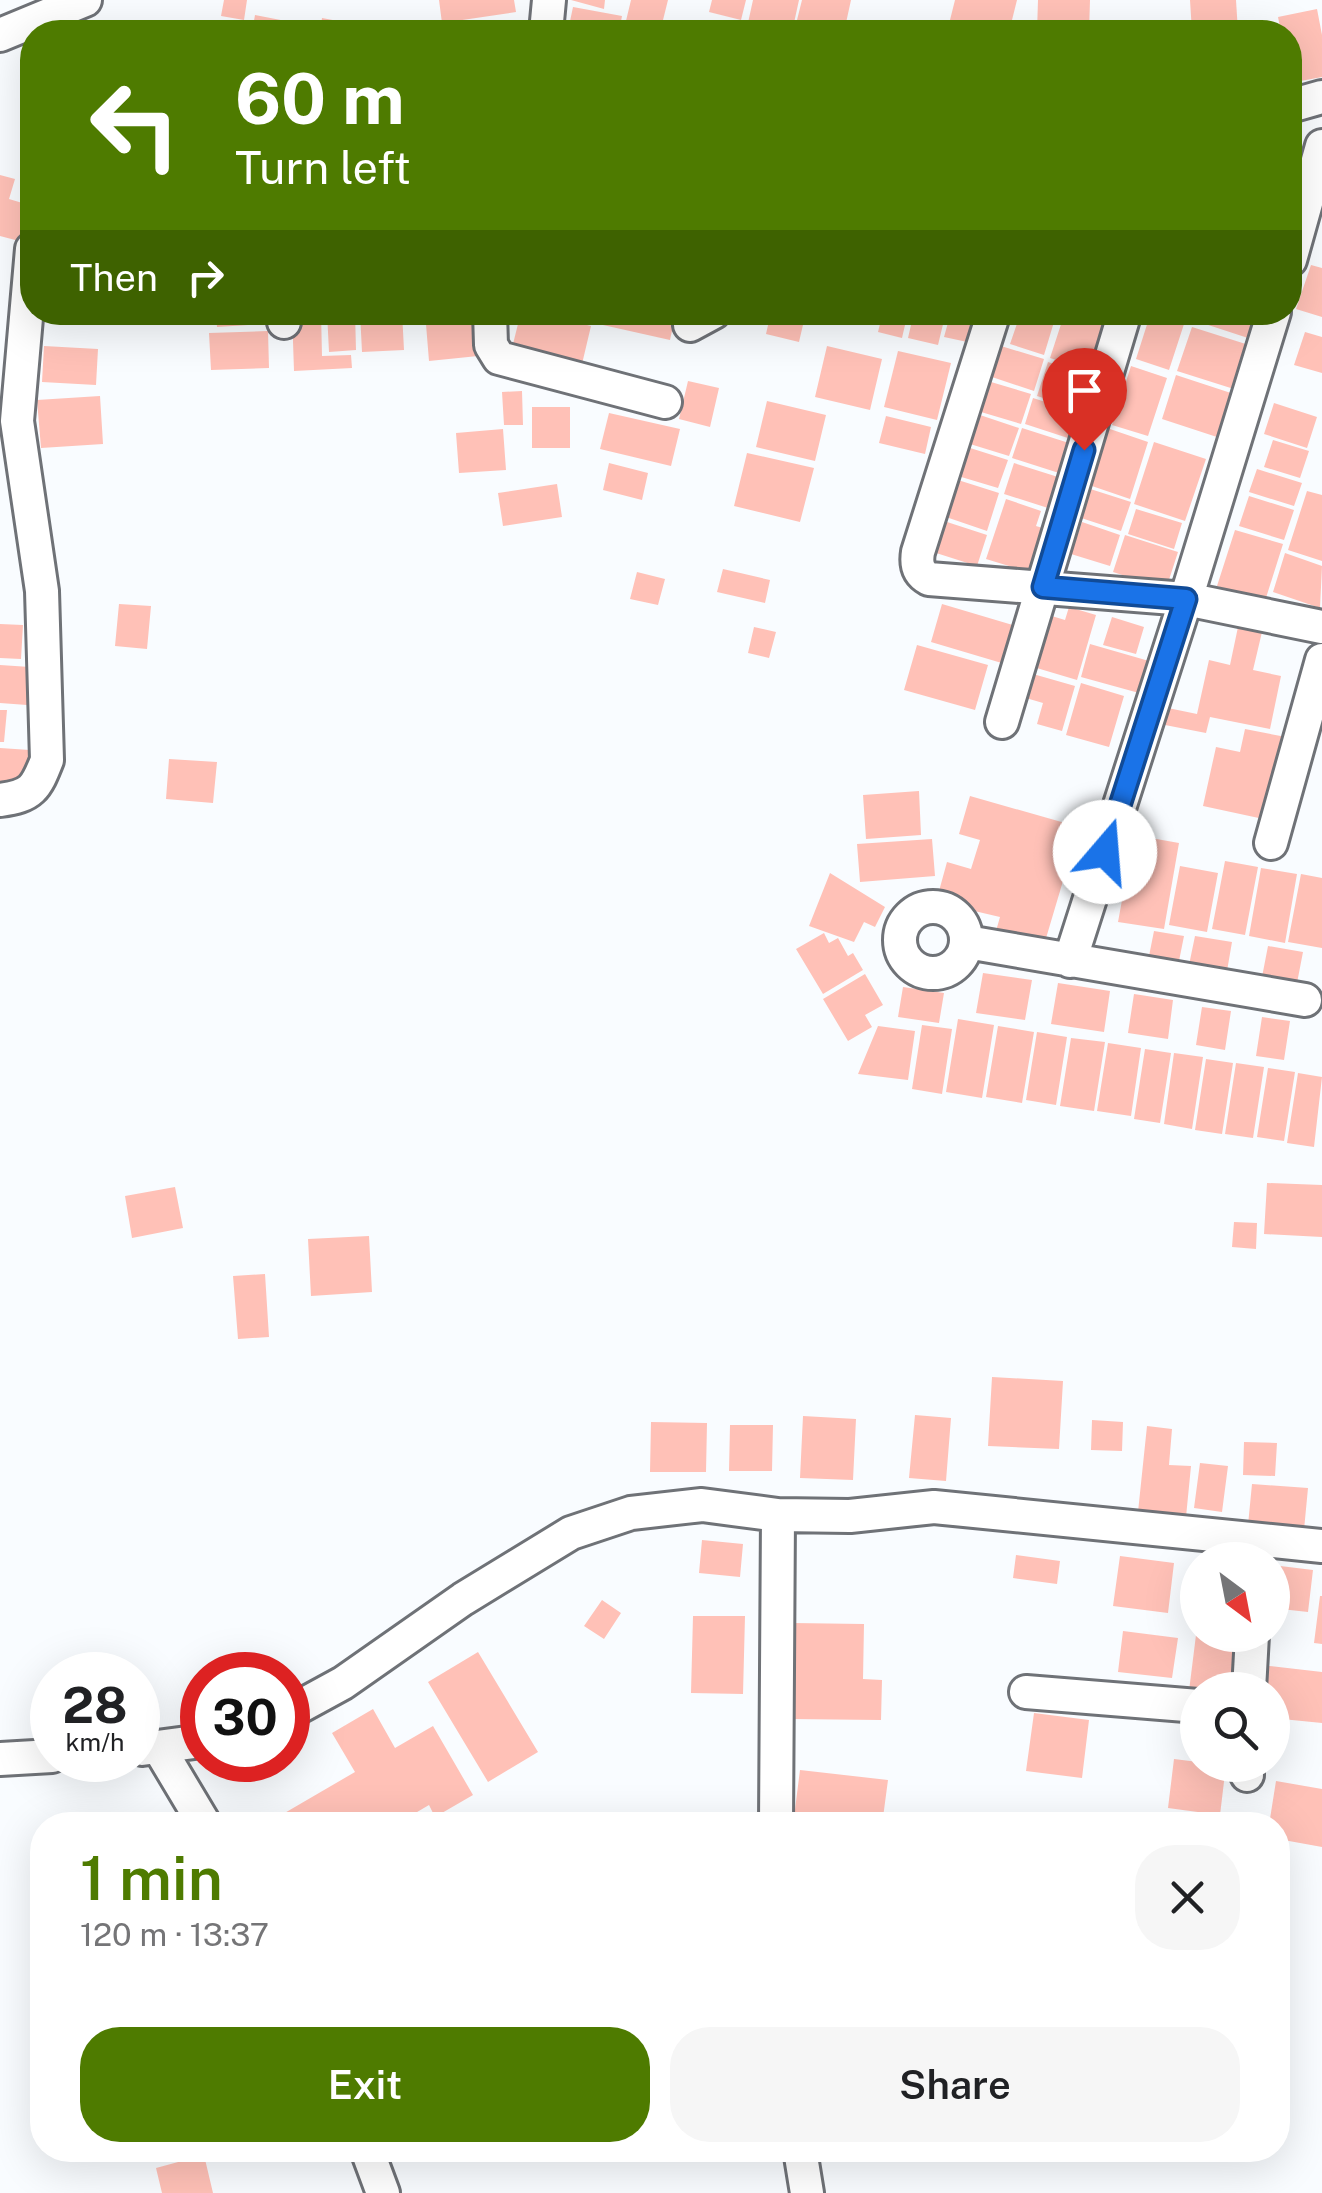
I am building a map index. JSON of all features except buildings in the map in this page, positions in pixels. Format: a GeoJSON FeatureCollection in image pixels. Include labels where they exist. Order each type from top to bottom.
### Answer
{"type":"FeatureCollection","features":[{"type":"Feature","properties":{"kind":"street"},"geometry":{"type":"LineString","coordinates":[[38,20],[85,0]]}},
{"type":"Feature","properties":{"kind":"street"},"geometry":{"type":"LineString","coordinates":[[1302,236],[1322,146]]}},
{"type":"Feature","properties":{"kind":"street"},"geometry":{"type":"LineString","coordinates":[[0,800],[29,792],[38,784],[47,760],[42,591],[17,421],[25,325]]}},
{"type":"Feature","properties":{"kind":"street"},"geometry":{"type":"LineString","coordinates":[[488,325],[491,345],[499,358],[666,402]]}},
{"type":"Feature","properties":{"kind":"street"},"geometry":{"type":"LineString","coordinates":[[990,325],[916,562],[922,576],[1186,599],[1322,627]]}},
{"type":"Feature","properties":{"kind":"street"},"geometry":{"type":"LineString","coordinates":[[1002,722],[1121,325]]}},
{"type":"Feature","properties":{"kind":"street"},"geometry":{"type":"LineString","coordinates":[[1070,960],[1270,325]]}},
{"type":"Feature","properties":{"kind":"street"},"geometry":{"type":"LineString","coordinates":[[1271,842],[1322,660]]}},
{"type":"Feature","properties":{"kind":"street"},"geometry":{"type":"LineString","coordinates":[[967,942],[1305,1000]]}},
{"type":"Feature","properties":{"kind":"street"},"geometry":{"type":"LineString","coordinates":[[310,1701],[571,1534],[631,1514],[702,1506],[778,1516],[850,1516],[934,1508],[1194,1542]]}},
{"type":"Feature","properties":{"kind":"street"},"geometry":{"type":"LineString","coordinates":[[776,1812],[778,1516]]}},
{"type":"Feature","properties":{"kind":"street"},"geometry":{"type":"LineString","coordinates":[[1290,1548],[1322,1546]]}},
{"type":"Feature","properties":{"kind":"street"},"geometry":{"type":"LineString","coordinates":[[1026,1692],[1180,1705]]}},
{"type":"Feature","properties":{"kind":"street"},"geometry":{"type":"LineString","coordinates":[[0,1759],[30,1757]]}},
{"type":"Feature","properties":{"kind":"street"},"geometry":{"type":"LineString","coordinates":[[160,1765],[195,1812]]}},
{"type":"Feature","properties":{"kind":"street"},"geometry":{"type":"LineString","coordinates":[[372,2162],[384,2193]]}},
{"type":"Feature","properties":{"kind":"street"},"geometry":{"type":"LineString","coordinates":[[802,2162],[807,2193]]}},
{"type":"Feature","properties":{"kind":"route"},"geometry":{"type":"LineString","coordinates":[[1084,450],[1043,587],[1186,599],[1105,852]]}}]}
